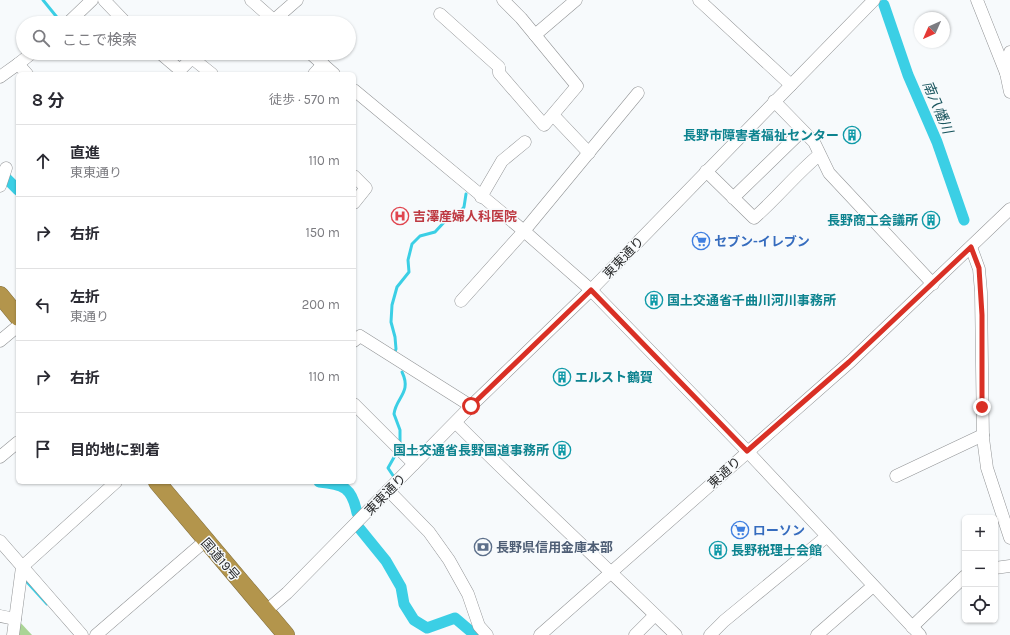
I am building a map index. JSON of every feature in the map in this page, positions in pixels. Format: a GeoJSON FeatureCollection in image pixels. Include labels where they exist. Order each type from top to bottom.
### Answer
{"type":"FeatureCollection","features":[{"type":"Feature","properties":{"kind":"highway"},"geometry":{"type":"LineString","coordinates":[[0,295],[16,315]]}},
{"type":"Feature","properties":{"kind":"highway","name":"国道19号"},"geometry":{"type":"LineString","coordinates":[[159,484],[205,541],[266,611],[283,634]]}},
{"type":"Feature","properties":{"kind":"street"},"geometry":{"type":"LineString","coordinates":[[75,16],[92,0]]}},
{"type":"Feature","properties":{"kind":"street"},"geometry":{"type":"LineString","coordinates":[[104,0],[119,16]]}},
{"type":"Feature","properties":{"kind":"street"},"geometry":{"type":"LineString","coordinates":[[251,0],[270,16]]}},
{"type":"Feature","properties":{"kind":"street"},"geometry":{"type":"LineString","coordinates":[[281,16],[297,0]]}},
{"type":"Feature","properties":{"kind":"street"},"geometry":{"type":"LineString","coordinates":[[440,14],[499,67],[499,73],[544,125],[577,86],[535,35],[503,0]]}},
{"type":"Feature","properties":{"kind":"street"},"geometry":{"type":"LineString","coordinates":[[535,35],[576,0]]}},
{"type":"Feature","properties":{"kind":"street"},"geometry":{"type":"LineString","coordinates":[[699,0],[791,85]]}},
{"type":"Feature","properties":{"kind":"street","name":"東東通り"},"geometry":{"type":"LineString","coordinates":[[266,611],[287,592],[456,423],[471,406],[591,290],[874,0]]}},
{"type":"Feature","properties":{"kind":"street"},"geometry":{"type":"LineString","coordinates":[[977,0],[1006,73],[1010,92]]}},
{"type":"Feature","properties":{"kind":"street"},"geometry":{"type":"LineString","coordinates":[[1006,73],[1010,52]]}},
{"type":"Feature","properties":{"kind":"street"},"geometry":{"type":"LineString","coordinates":[[0,77],[23,60]]}},
{"type":"Feature","properties":{"kind":"street"},"geometry":{"type":"LineString","coordinates":[[168,60],[180,70],[190,60]]}},
{"type":"Feature","properties":{"kind":"street"},"geometry":{"type":"LineString","coordinates":[[194,60],[210,72]]}},
{"type":"Feature","properties":{"kind":"street"},"geometry":{"type":"LineString","coordinates":[[318,60],[332,72]]}},
{"type":"Feature","properties":{"kind":"street"},"geometry":{"type":"LineString","coordinates":[[18,64],[25,72]]}},
{"type":"Feature","properties":{"kind":"street"},"geometry":{"type":"LineString","coordinates":[[316,72],[323,64]]}},
{"type":"Feature","properties":{"kind":"street"},"geometry":{"type":"LineString","coordinates":[[356,92],[591,290],[747,451],[916,631],[962,579]]}},
{"type":"Feature","properties":{"kind":"street"},"geometry":{"type":"LineString","coordinates":[[461,301],[524,232],[638,93]]}},
{"type":"Feature","properties":{"kind":"street"},"geometry":{"type":"LineString","coordinates":[[774,101],[814,142],[830,173],[933,284]]}},
{"type":"Feature","properties":{"kind":"street"},"geometry":{"type":"LineString","coordinates":[[553,115],[589,153]]}},
{"type":"Feature","properties":{"kind":"street"},"geometry":{"type":"LineString","coordinates":[[734,198],[802,131]]}},
{"type":"Feature","properties":{"kind":"street"},"geometry":{"type":"LineString","coordinates":[[481,197],[502,161],[524,142]]}},
{"type":"Feature","properties":{"kind":"street"},"geometry":{"type":"LineString","coordinates":[[706,171],[754,218],[773,201],[805,166],[820,155]]}},
{"type":"Feature","properties":{"kind":"street"},"geometry":{"type":"LineString","coordinates":[[356,178],[366,188],[356,200]]}},
{"type":"Feature","properties":{"kind":"street","name":"東通り"},"geometry":{"type":"LineString","coordinates":[[540,635],[849,362],[933,284],[1010,209]]}},
{"type":"Feature","properties":{"kind":"street"},"geometry":{"type":"LineString","coordinates":[[971,247],[979,268],[981,292],[983,435],[988,468],[1010,538]]}},
{"type":"Feature","properties":{"kind":"street"},"geometry":{"type":"LineString","coordinates":[[0,341],[16,328]]}},
{"type":"Feature","properties":{"kind":"street"},"geometry":{"type":"LineString","coordinates":[[356,339],[360,336],[471,406]]}},
{"type":"Feature","properties":{"kind":"street"},"geometry":{"type":"LineString","coordinates":[[356,406],[414,464]]}},
{"type":"Feature","properties":{"kind":"street"},"geometry":{"type":"LineString","coordinates":[[456,423],[557,523],[612,572],[675,635]]}},
{"type":"Feature","properties":{"kind":"street"},"geometry":{"type":"LineString","coordinates":[[896,476],[983,435]]}},
{"type":"Feature","properties":{"kind":"street"},"geometry":{"type":"LineString","coordinates":[[0,457],[16,444]]}},
{"type":"Feature","properties":{"kind":"street"},"geometry":{"type":"LineString","coordinates":[[13,635],[22,567],[114,484]]}},
{"type":"Feature","properties":{"kind":"street"},"geometry":{"type":"LineString","coordinates":[[388,490],[430,532],[449,560],[468,594],[480,626],[487,635]]}},
{"type":"Feature","properties":{"kind":"street"},"geometry":{"type":"LineString","coordinates":[[710,635],[724,621],[826,536]]}},
{"type":"Feature","properties":{"kind":"street"},"geometry":{"type":"LineString","coordinates":[[0,541],[82,635]]}},
{"type":"Feature","properties":{"kind":"street"},"geometry":{"type":"LineString","coordinates":[[96,635],[205,541]]}},
{"type":"Feature","properties":{"kind":"street"},"geometry":{"type":"LineString","coordinates":[[998,568],[1010,566]]}},
{"type":"Feature","properties":{"kind":"street"},"geometry":{"type":"LineString","coordinates":[[817,635],[873,586]]}},
{"type":"Feature","properties":{"kind":"street"},"geometry":{"type":"LineString","coordinates":[[635,635],[655,614]]}},
{"type":"Feature","properties":{"kind":"street"},"geometry":{"type":"LineString","coordinates":[[0,616],[15,618]]}},
{"type":"Feature","properties":{"kind":"green space"},"geometry":{"type":"Polygon","coordinates":[[[18,620],[32,635],[17,635],[18,620]]]}},
{"type":"Feature","properties":{"kind":"waterway"},"geometry":{"type":"LineString","coordinates":[[43,0],[56,16]]}},
{"type":"Feature","properties":{"kind":"waterway","name":"南八幡川"},"geometry":{"type":"LineString","coordinates":[[884,5],[908,75],[937,142],[964,220]]}},
{"type":"Feature","properties":{"kind":"waterway"},"geometry":{"type":"LineString","coordinates":[[0,172],[16,188]]}},
{"type":"Feature","properties":{"kind":"waterway"},"geometry":{"type":"LineString","coordinates":[[394,354],[396,349],[395,337],[391,322],[392,305],[397,287],[409,272],[408,260],[412,244],[420,236],[435,232],[448,218],[461,211],[464,207],[466,194]]}},
{"type":"Feature","properties":{"kind":"waterway"},"geometry":{"type":"LineString","coordinates":[[400,446],[400,430],[394,414],[405,385],[405,379],[402,372]]}},
{"type":"Feature","properties":{"kind":"waterway"},"geometry":{"type":"LineString","coordinates":[[394,477],[388,468],[397,452]]}},
{"type":"Feature","properties":{"kind":"waterway"},"geometry":{"type":"LineString","coordinates":[[335,484],[346,489],[352,498],[357,513]]}},
{"type":"Feature","properties":{"kind":"waterway"},"geometry":{"type":"LineString","coordinates":[[360,529],[386,561],[401,587],[404,604],[414,620],[427,628],[455,618],[475,635]]}},
{"type":"Feature","properties":{"kind":"waterway"},"geometry":{"type":"LineString","coordinates":[[27,582],[47,604]]}},
{"type":"Feature","properties":{"kind":"place","name":"長野市障害者福祉センター"},"geometry":{"type":"Point","coordinates":[852,135]}},
{"type":"Feature","properties":{"kind":"place","name":"吉澤産婦人科医院"},"geometry":{"type":"Point","coordinates":[400,216]}},
{"type":"Feature","properties":{"kind":"place","name":"長野商工会議所"},"geometry":{"type":"Point","coordinates":[931,220]}},
{"type":"Feature","properties":{"kind":"place","name":"セブン-イレブン"},"geometry":{"type":"Point","coordinates":[701,241]}},
{"type":"Feature","properties":{"kind":"place","name":"国土交通省千曲川河川事務所"},"geometry":{"type":"Point","coordinates":[654,300]}},
{"type":"Feature","properties":{"kind":"place","name":"エルスト鶴賀"},"geometry":{"type":"Point","coordinates":[562,377]}},
{"type":"Feature","properties":{"kind":"place","name":"国土交通省長野国道事務所"},"geometry":{"type":"Point","coordinates":[562,450]}},
{"type":"Feature","properties":{"kind":"place","name":"ローソン"},"geometry":{"type":"Point","coordinates":[740,530]}},
{"type":"Feature","properties":{"kind":"place","name":"長野県信用金庫本部"},"geometry":{"type":"Point","coordinates":[483,547]}},
{"type":"Feature","properties":{"kind":"place","name":"長野税理士会館"},"geometry":{"type":"Point","coordinates":[718,550]}},
{"type":"Feature","properties":{"kind":"route"},"geometry":{"type":"LineString","coordinates":[[471,406],[591,290],[747,451],[849,362],[971,247],[979,268],[981,292],[982,407]]}}]}
